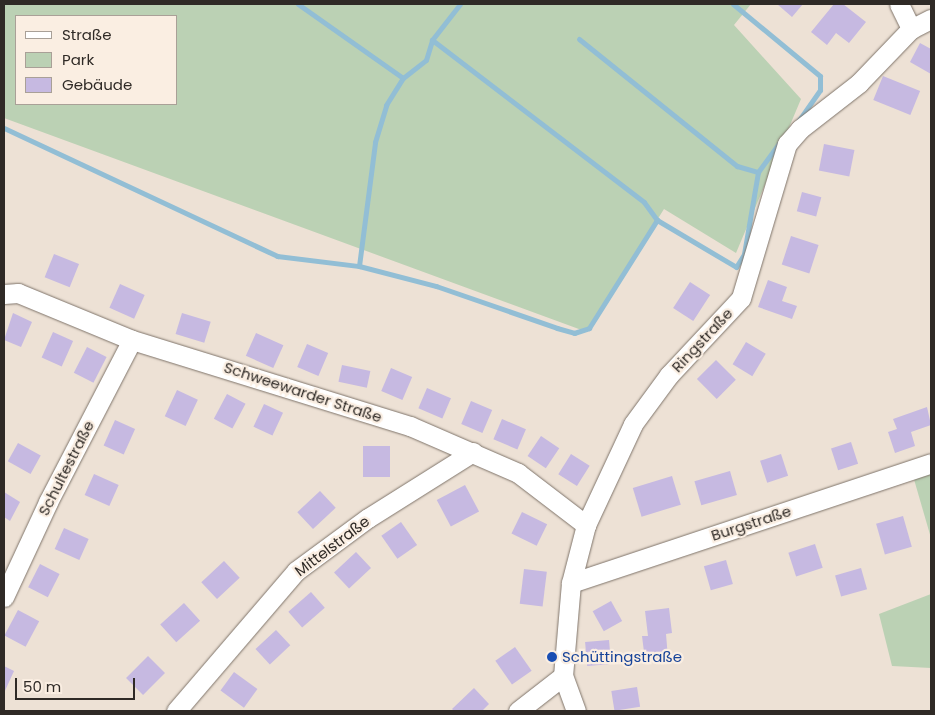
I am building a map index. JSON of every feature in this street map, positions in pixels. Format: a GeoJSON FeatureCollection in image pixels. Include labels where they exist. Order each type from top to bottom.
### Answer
{"type":"FeatureCollection","features":[{"type":"Feature","properties":{"kind":"street"},"geometry":{"type":"LineString","coordinates":[[899,4],[911,29]]}},
{"type":"Feature","properties":{"kind":"street","name":"Ringstraße"},"geometry":{"type":"LineString","coordinates":[[576,711],[563,676],[571,583],[586,525],[633,424],[669,375],[741,298],[787,144],[800,129],[859,83],[911,29],[931,19]]}},
{"type":"Feature","properties":{"kind":"street","name":"Schweewarder Straße"},"geometry":{"type":"LineString","coordinates":[[4,294],[18,293],[132,340],[410,426],[518,473],[586,525]]}},
{"type":"Feature","properties":{"kind":"street","name":"Schultestraße"},"geometry":{"type":"LineString","coordinates":[[4,597],[48,502],[132,340]]}},
{"type":"Feature","properties":{"kind":"street","name":"Mittelstraße"},"geometry":{"type":"LineString","coordinates":[[176,711],[296,571],[368,518],[473,452]]}},
{"type":"Feature","properties":{"kind":"street","name":"Burgstraße"},"geometry":{"type":"LineString","coordinates":[[571,583],[931,463]]}},
{"type":"Feature","properties":{"kind":"street"},"geometry":{"type":"LineString","coordinates":[[518,711],[563,676]]}},
{"type":"Feature","properties":{"kind":"green space"},"geometry":{"type":"Polygon","coordinates":[[[4,4],[751,4],[734,25],[801,99],[736,253],[664,209],[587,332],[4,118],[4,4]]]}},
{"type":"Feature","properties":{"kind":"green space"},"geometry":{"type":"Polygon","coordinates":[[[931,463],[931,538],[911,469],[931,463]]]}},
{"type":"Feature","properties":{"kind":"green space"},"geometry":{"type":"Polygon","coordinates":[[[931,594],[931,668],[892,666],[879,614],[931,594]]]}},
{"type":"Feature","properties":{"kind":"building"},"geometry":{"type":"Polygon","coordinates":[[[777,4],[803,4],[792,17],[777,4]]]}},
{"type":"Feature","properties":{"kind":"building"},"geometry":{"type":"Polygon","coordinates":[[[834,4],[843,4],[866,22],[849,43],[836,33],[827,45],[811,32],[834,4]]]}},
{"type":"Feature","properties":{"kind":"building"},"geometry":{"type":"Polygon","coordinates":[[[920,43],[931,49],[931,74],[910,62],[920,43]]]}},
{"type":"Feature","properties":{"kind":"building"},"geometry":{"type":"Polygon","coordinates":[[[883,76],[920,91],[910,115],[873,100],[883,76]]]}},
{"type":"Feature","properties":{"kind":"building"},"geometry":{"type":"Polygon","coordinates":[[[824,144],[854,150],[849,176],[819,171],[824,144]]]}},
{"type":"Feature","properties":{"kind":"building"},"geometry":{"type":"Polygon","coordinates":[[[802,192],[821,197],[816,216],[797,211],[802,192]]]}},
{"type":"Feature","properties":{"kind":"building"},"geometry":{"type":"Polygon","coordinates":[[[791,236],[819,245],[809,273],[782,265],[791,236]]]}},
{"type":"Feature","properties":{"kind":"building"},"geometry":{"type":"Polygon","coordinates":[[[54,254],[79,264],[70,287],[45,277],[54,254]]]}},
{"type":"Feature","properties":{"kind":"building"},"geometry":{"type":"Polygon","coordinates":[[[768,280],[787,287],[782,301],[797,306],[792,319],[758,307],[768,280]]]}},
{"type":"Feature","properties":{"kind":"building"},"geometry":{"type":"Polygon","coordinates":[[[690,282],[710,295],[693,321],[673,308],[690,282]]]}},
{"type":"Feature","properties":{"kind":"building"},"geometry":{"type":"Polygon","coordinates":[[[120,284],[145,295],[134,319],[109,308],[120,284]]]}},
{"type":"Feature","properties":{"kind":"building"},"geometry":{"type":"Polygon","coordinates":[[[13,313],[32,322],[21,347],[4,340],[13,313]]]}},
{"type":"Feature","properties":{"kind":"building"},"geometry":{"type":"Polygon","coordinates":[[[182,313],[211,322],[204,343],[176,334],[182,313]]]}},
{"type":"Feature","properties":{"kind":"building"},"geometry":{"type":"Polygon","coordinates":[[[53,332],[73,341],[62,367],[42,358],[53,332]]]}},
{"type":"Feature","properties":{"kind":"building"},"geometry":{"type":"Polygon","coordinates":[[[256,333],[283,345],[273,368],[246,356],[256,333]]]}},
{"type":"Feature","properties":{"kind":"building"},"geometry":{"type":"Polygon","coordinates":[[[746,342],[766,354],[752,376],[733,364],[746,342]]]}},
{"type":"Feature","properties":{"kind":"building"},"geometry":{"type":"Polygon","coordinates":[[[307,344],[328,353],[318,376],[297,367],[307,344]]]}},
{"type":"Feature","properties":{"kind":"building"},"geometry":{"type":"Polygon","coordinates":[[[87,347],[107,357],[93,383],[74,373],[87,347]]]}},
{"type":"Feature","properties":{"kind":"building"},"geometry":{"type":"Polygon","coordinates":[[[716,360],[736,380],[717,399],[697,379],[716,360]]]}},
{"type":"Feature","properties":{"kind":"building"},"geometry":{"type":"Polygon","coordinates":[[[342,365],[370,371],[367,388],[338,382],[342,365]]]}},
{"type":"Feature","properties":{"kind":"building"},"geometry":{"type":"Polygon","coordinates":[[[391,368],[412,377],[402,400],[381,391],[391,368]]]}},
{"type":"Feature","properties":{"kind":"building"},"geometry":{"type":"Polygon","coordinates":[[[427,388],[451,398],[442,418],[418,408],[427,388]]]}},
{"type":"Feature","properties":{"kind":"building"},"geometry":{"type":"Polygon","coordinates":[[[177,390],[198,400],[186,426],[165,416],[177,390]]]}},
{"type":"Feature","properties":{"kind":"building"},"geometry":{"type":"Polygon","coordinates":[[[227,394],[246,404],[232,429],[214,419],[227,394]]]}},
{"type":"Feature","properties":{"kind":"building"},"geometry":{"type":"Polygon","coordinates":[[[471,401],[492,410],[482,433],[461,424],[471,401]]]}},
{"type":"Feature","properties":{"kind":"building"},"geometry":{"type":"Polygon","coordinates":[[[264,404],[283,413],[272,436],[253,427],[264,404]]]}},
{"type":"Feature","properties":{"kind":"building"},"geometry":{"type":"Polygon","coordinates":[[[927,407],[931,425],[911,432],[915,446],[895,453],[888,432],[897,429],[893,419],[927,407]]]}},
{"type":"Feature","properties":{"kind":"building"},"geometry":{"type":"Polygon","coordinates":[[[502,419],[526,429],[517,449],[493,439],[502,419]]]}},
{"type":"Feature","properties":{"kind":"building"},"geometry":{"type":"Polygon","coordinates":[[[115,420],[135,429],[124,455],[104,446],[115,420]]]}},
{"type":"Feature","properties":{"kind":"building"},"geometry":{"type":"Polygon","coordinates":[[[541,436],[559,448],[546,468],[528,456],[541,436]]]}},
{"type":"Feature","properties":{"kind":"building"},"geometry":{"type":"Polygon","coordinates":[[[851,442],[858,464],[838,470],[831,448],[851,442]]]}},
{"type":"Feature","properties":{"kind":"building"},"geometry":{"type":"Polygon","coordinates":[[[18,443],[41,456],[31,474],[8,461],[18,443]]]}},
{"type":"Feature","properties":{"kind":"building"},"geometry":{"type":"Polygon","coordinates":[[[363,446],[390,446],[390,477],[363,477],[363,446]]]}},
{"type":"Feature","properties":{"kind":"building"},"geometry":{"type":"Polygon","coordinates":[[[571,454],[590,466],[577,486],[558,474],[571,454]]]}},
{"type":"Feature","properties":{"kind":"building"},"geometry":{"type":"Polygon","coordinates":[[[781,454],[788,476],[767,483],[760,461],[781,454]]]}},
{"type":"Feature","properties":{"kind":"building"},"geometry":{"type":"Polygon","coordinates":[[[730,471],[737,495],[701,505],[694,481],[730,471]]]}},
{"type":"Feature","properties":{"kind":"building"},"geometry":{"type":"Polygon","coordinates":[[[94,474],[119,485],[109,506],[85,495],[94,474]]]}},
{"type":"Feature","properties":{"kind":"building"},"geometry":{"type":"Polygon","coordinates":[[[672,476],[681,505],[642,517],[633,488],[672,476]]]}},
{"type":"Feature","properties":{"kind":"building"},"geometry":{"type":"Polygon","coordinates":[[[465,485],[479,511],[451,527],[437,500],[465,485]]]}},
{"type":"Feature","properties":{"kind":"building"},"geometry":{"type":"Polygon","coordinates":[[[320,491],[336,508],[313,529],[297,512],[320,491]]]}},
{"type":"Feature","properties":{"kind":"building"},"geometry":{"type":"Polygon","coordinates":[[[4,492],[20,502],[10,521],[4,517],[4,492]]]}},
{"type":"Feature","properties":{"kind":"building"},"geometry":{"type":"Polygon","coordinates":[[[522,512],[547,524],[537,546],[511,534],[522,512]]]}},
{"type":"Feature","properties":{"kind":"building"},"geometry":{"type":"Polygon","coordinates":[[[903,516],[912,547],[885,554],[876,524],[903,516]]]}},
{"type":"Feature","properties":{"kind":"building"},"geometry":{"type":"Polygon","coordinates":[[[401,522],[417,545],[397,559],[381,536],[401,522]]]}},
{"type":"Feature","properties":{"kind":"building"},"geometry":{"type":"Polygon","coordinates":[[[64,528],[89,539],[79,560],[55,549],[64,528]]]}},
{"type":"Feature","properties":{"kind":"building"},"geometry":{"type":"Polygon","coordinates":[[[815,544],[823,568],[796,576],[788,553],[815,544]]]}},
{"type":"Feature","properties":{"kind":"building"},"geometry":{"type":"Polygon","coordinates":[[[356,552],[371,568],[349,589],[334,572],[356,552]]]}},
{"type":"Feature","properties":{"kind":"building"},"geometry":{"type":"Polygon","coordinates":[[[726,560],[733,584],[711,590],[704,566],[726,560]]]}},
{"type":"Feature","properties":{"kind":"building"},"geometry":{"type":"Polygon","coordinates":[[[224,561],[240,578],[217,599],[201,582],[224,561]]]}},
{"type":"Feature","properties":{"kind":"building"},"geometry":{"type":"Polygon","coordinates":[[[40,564],[60,574],[48,597],[28,587],[40,564]]]}},
{"type":"Feature","properties":{"kind":"building"},"geometry":{"type":"Polygon","coordinates":[[[861,568],[867,589],[841,597],[835,575],[861,568]]]}},
{"type":"Feature","properties":{"kind":"building"},"geometry":{"type":"Polygon","coordinates":[[[524,569],[547,572],[543,607],[520,604],[524,569]]]}},
{"type":"Feature","properties":{"kind":"building"},"geometry":{"type":"Polygon","coordinates":[[[311,592],[325,608],[302,628],[288,612],[311,592]]]}},
{"type":"Feature","properties":{"kind":"building"},"geometry":{"type":"Polygon","coordinates":[[[611,601],[622,621],[604,631],[593,611],[611,601]]]}},
{"type":"Feature","properties":{"kind":"building"},"geometry":{"type":"Polygon","coordinates":[[[184,603],[200,621],[176,642],[160,624],[184,603]]]}},
{"type":"Feature","properties":{"kind":"building"},"geometry":{"type":"Polygon","coordinates":[[[669,608],[672,633],[666,634],[668,658],[645,660],[642,636],[648,636],[645,611],[669,608]]]}},
{"type":"Feature","properties":{"kind":"building"},"geometry":{"type":"Polygon","coordinates":[[[18,610],[39,621],[26,647],[4,636],[18,610]]]}},
{"type":"Feature","properties":{"kind":"building"},"geometry":{"type":"Polygon","coordinates":[[[276,630],[290,645],[270,664],[256,649],[276,630]]]}},
{"type":"Feature","properties":{"kind":"building"},"geometry":{"type":"Polygon","coordinates":[[[609,640],[611,664],[587,666],[585,642],[609,640]]]}},
{"type":"Feature","properties":{"kind":"building"},"geometry":{"type":"Polygon","coordinates":[[[515,647],[532,671],[512,685],[495,661],[515,647]]]}},
{"type":"Feature","properties":{"kind":"building"},"geometry":{"type":"Polygon","coordinates":[[[148,656],[165,673],[143,695],[126,678],[148,656]]]}},
{"type":"Feature","properties":{"kind":"building"},"geometry":{"type":"Polygon","coordinates":[[[4,666],[14,671],[4,693],[4,666]]]}},
{"type":"Feature","properties":{"kind":"building"},"geometry":{"type":"Polygon","coordinates":[[[234,672],[257,689],[244,708],[220,691],[234,672]]]}},
{"type":"Feature","properties":{"kind":"building"},"geometry":{"type":"Polygon","coordinates":[[[637,687],[640,707],[614,711],[611,691],[637,687]]]}},
{"type":"Feature","properties":{"kind":"building"},"geometry":{"type":"Polygon","coordinates":[[[474,688],[489,704],[482,711],[454,711],[452,709],[474,688]]]}},
{"type":"Feature","properties":{"kind":"waterway"},"geometry":{"type":"LineString","coordinates":[[298,4],[403,78]]}},
{"type":"Feature","properties":{"kind":"waterway"},"geometry":{"type":"LineString","coordinates":[[359,266],[375,142],[386,105],[403,78],[426,60],[432,40],[460,4]]}},
{"type":"Feature","properties":{"kind":"waterway"},"geometry":{"type":"LineString","coordinates":[[733,4],[820,76],[820,90],[798,121]]}},
{"type":"Feature","properties":{"kind":"waterway"},"geometry":{"type":"LineString","coordinates":[[579,39],[737,166],[758,172]]}},
{"type":"Feature","properties":{"kind":"waterway"},"geometry":{"type":"LineString","coordinates":[[4,128],[277,256],[359,266],[436,286],[574,333],[589,328],[657,220],[644,202],[432,40]]}},
{"type":"Feature","properties":{"kind":"waterway"},"geometry":{"type":"LineString","coordinates":[[657,220],[736,267],[744,254],[758,172],[779,143]]}},
{"type":"Feature","properties":{"kind":"place","name":"Schüttingstraße"},"geometry":{"type":"Point","coordinates":[552,657]}}]}
